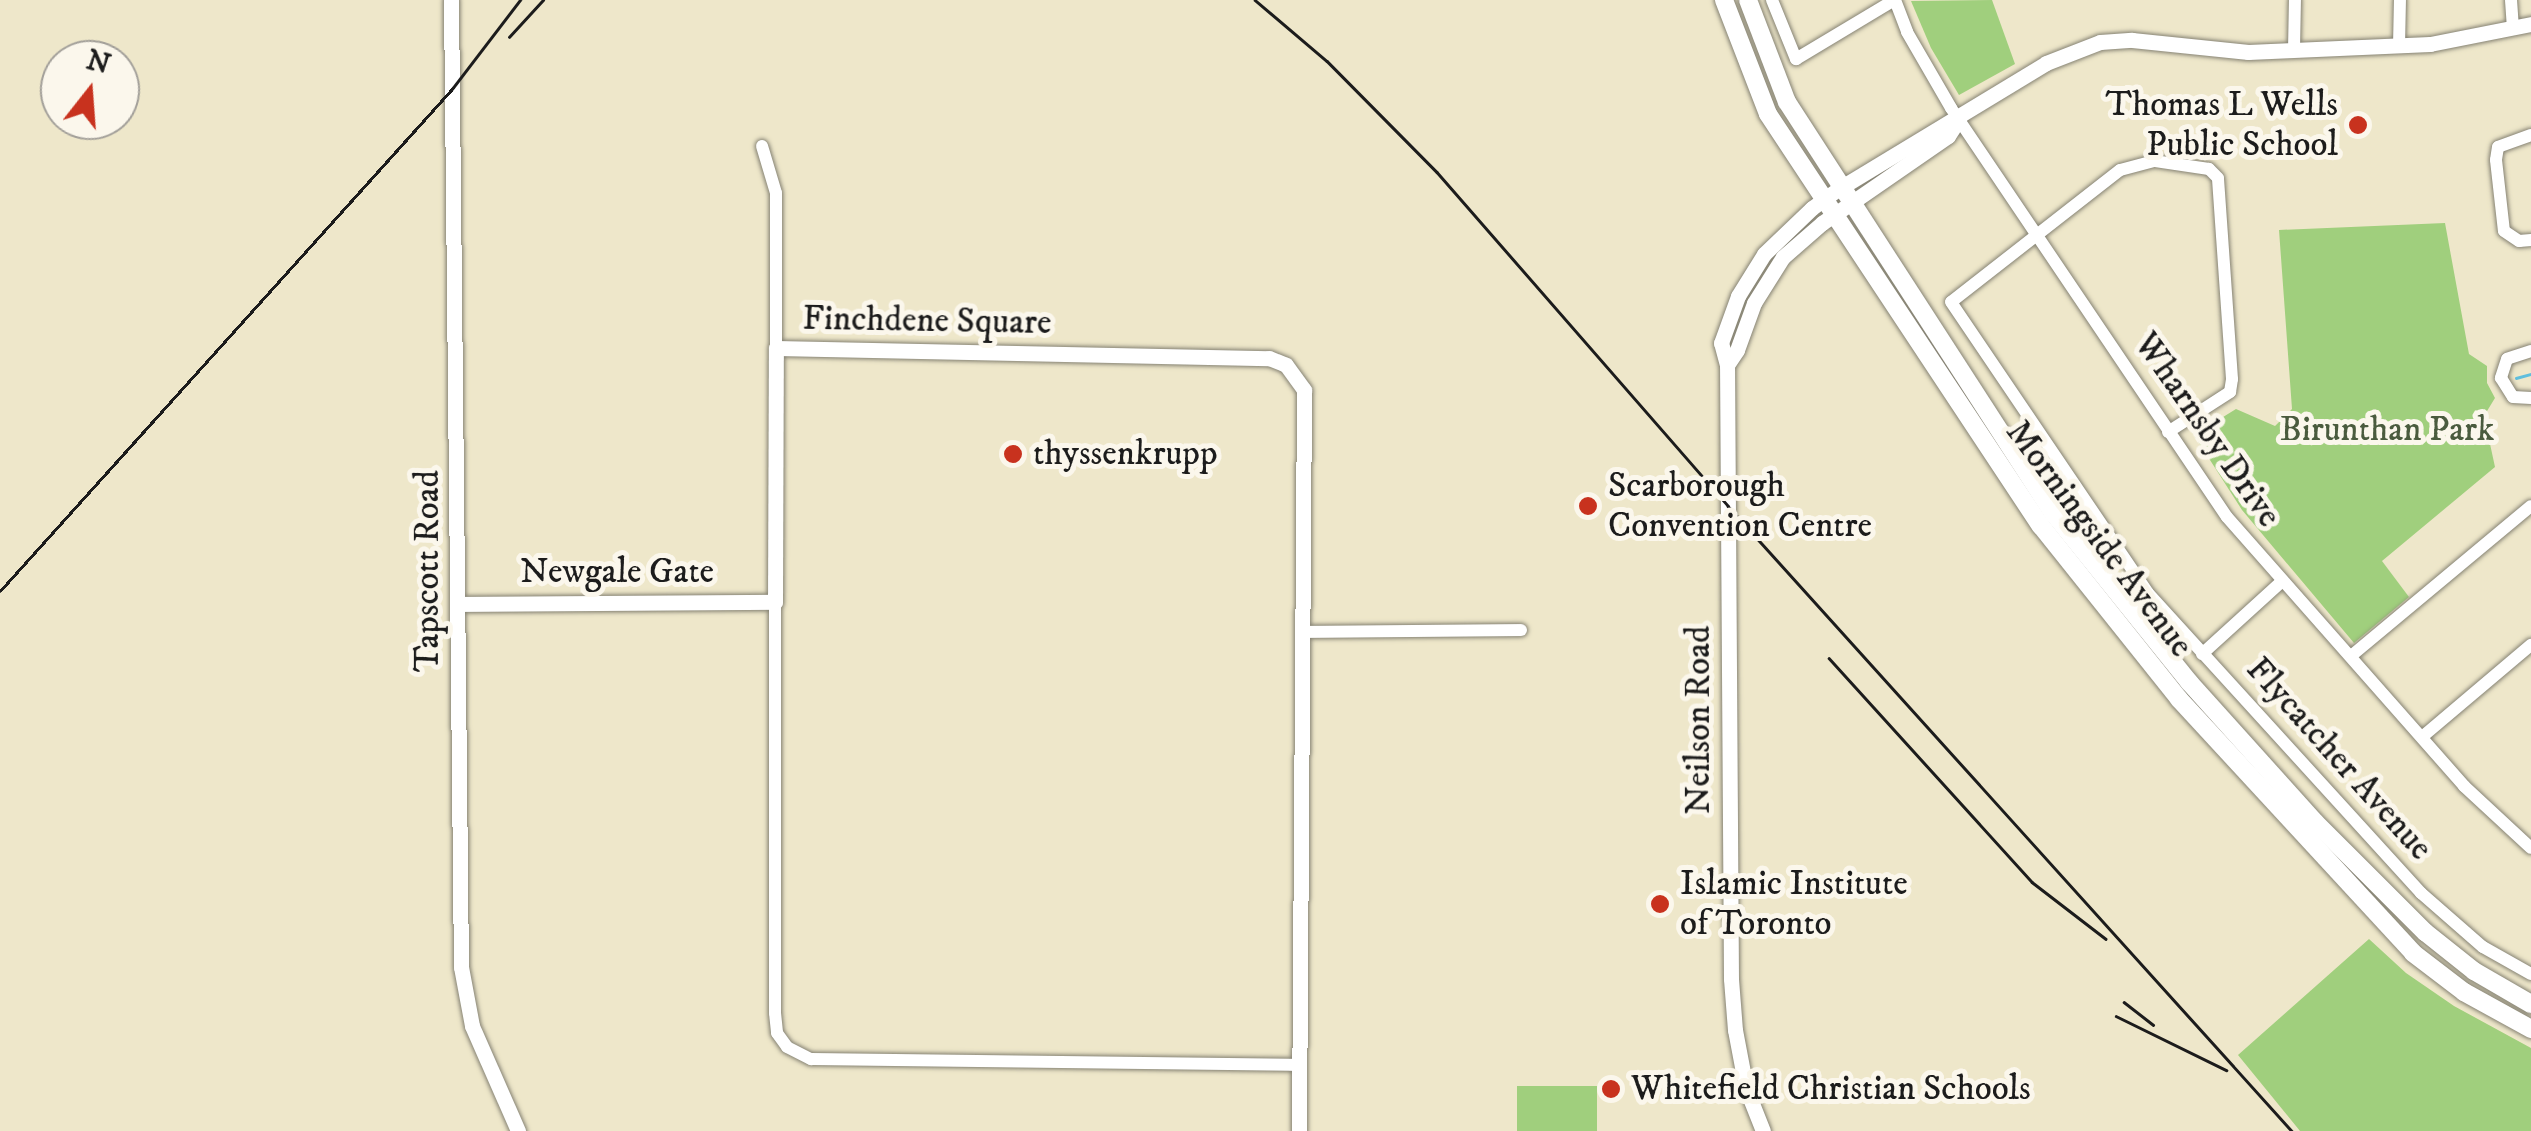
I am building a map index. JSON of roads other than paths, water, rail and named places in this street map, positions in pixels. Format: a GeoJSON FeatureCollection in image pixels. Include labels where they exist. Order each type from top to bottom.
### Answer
{"type":"FeatureCollection","features":[{"type":"Feature","properties":{"kind":"main road","name":"Morningside Avenue"},"geometry":{"type":"LineString","coordinates":[[1724,0],[1768,114],[1828,208],[2054,514],[2189,682],[2315,822],[2425,932],[2474,971],[2531,1004]]}},
{"type":"Feature","properties":{"kind":"main road","name":"Morningside Avenue"},"geometry":{"type":"LineString","coordinates":[[1748,0],[1787,102],[2041,526],[2179,699],[2413,953],[2464,992],[2531,1029]]}},
{"type":"Feature","properties":{"kind":"main road"},"geometry":{"type":"LineString","coordinates":[[2464,992],[2474,971]]}},
{"type":"Feature","properties":{"kind":"street","name":"Tapscott Road"},"geometry":{"type":"LineString","coordinates":[[451,0],[461,966],[472,1026],[518,1131]]}},
{"type":"Feature","properties":{"kind":"street"},"geometry":{"type":"LineString","coordinates":[[1772,0],[1796,60],[1894,0]]}},
{"type":"Feature","properties":{"kind":"street","name":"Wharnsby Drive"},"geometry":{"type":"LineString","coordinates":[[1894,0],[1920,57],[1959,119],[2227,517],[2464,786],[2531,848]]}},
{"type":"Feature","properties":{"kind":"street"},"geometry":{"type":"LineString","coordinates":[[2294,50],[2295,0]]}},
{"type":"Feature","properties":{"kind":"street"},"geometry":{"type":"LineString","coordinates":[[2399,46],[2400,0]]}},
{"type":"Feature","properties":{"kind":"street"},"geometry":{"type":"LineString","coordinates":[[2511,0],[2513,29]]}},
{"type":"Feature","properties":{"kind":"street","name":"Neilson Road"},"geometry":{"type":"LineString","coordinates":[[1764,1131],[1746,1088],[1734,1030],[1727,365],[1721,343],[1738,296],[1764,254],[1940,125],[1959,119],[2046,62],[2100,42],[2132,40],[2248,52],[2399,46],[2468,40],[2531,24]]}},
{"type":"Feature","properties":{"kind":"street"},"geometry":{"type":"LineString","coordinates":[[2531,135],[2498,147],[2496,160],[2504,231],[2518,241],[2531,240]]}},
{"type":"Feature","properties":{"kind":"street"},"geometry":{"type":"LineString","coordinates":[[762,146],[776,193],[776,348]]}},
{"type":"Feature","properties":{"kind":"street"},"geometry":{"type":"LineString","coordinates":[[2038,236],[2120,170],[2154,160],[2209,169],[2218,178],[2230,392],[2168,432]]}},
{"type":"Feature","properties":{"kind":"street","name":"Flycatcher Avenue"},"geometry":{"type":"LineString","coordinates":[[2038,236],[1951,302],[2148,594],[2421,894],[2483,947],[2531,974]]}},
{"type":"Feature","properties":{"kind":"street","name":"Finchdene Square"},"geometry":{"type":"LineString","coordinates":[[1299,1065],[811,1058],[787,1047],[777,1032],[775,1012],[776,348],[1275,358],[1294,370],[1304,390],[1299,1131]]}},
{"type":"Feature","properties":{"kind":"street"},"geometry":{"type":"LineString","coordinates":[[2531,351],[2507,359],[2500,378],[2513,397],[2531,398]]}},
{"type":"Feature","properties":{"kind":"street"},"geometry":{"type":"LineString","coordinates":[[2351,656],[2531,506]]}},
{"type":"Feature","properties":{"kind":"street"},"geometry":{"type":"LineString","coordinates":[[2202,654],[2282,582]]}},
{"type":"Feature","properties":{"kind":"street","name":"Newgale Gate"},"geometry":{"type":"LineString","coordinates":[[459,604],[776,602]]}},
{"type":"Feature","properties":{"kind":"street"},"geometry":{"type":"LineString","coordinates":[[1302,632],[1521,630]]}},
{"type":"Feature","properties":{"kind":"street"},"geometry":{"type":"LineString","coordinates":[[2422,737],[2531,645]]}},
{"type":"Feature","properties":{"kind":"waterway"},"geometry":{"type":"LineString","coordinates":[[2516,378],[2531,374]]}},
{"type":"Feature","properties":{"kind":"railway"},"geometry":{"type":"LineString","coordinates":[[0,591],[452,89],[520,0]]}},
{"type":"Feature","properties":{"kind":"railway"},"geometry":{"type":"LineString","coordinates":[[509,37],[543,0]]}},
{"type":"Feature","properties":{"kind":"railway"},"geometry":{"type":"LineString","coordinates":[[1255,0],[1327,61],[1437,172],[1728,506],[2292,1131]]}},
{"type":"Feature","properties":{"kind":"railway"},"geometry":{"type":"LineString","coordinates":[[1829,658],[2032,882],[2106,939]]}},
{"type":"Feature","properties":{"kind":"railway"},"geometry":{"type":"LineString","coordinates":[[2124,1002],[2153,1025]]}},
{"type":"Feature","properties":{"kind":"railway"},"geometry":{"type":"LineString","coordinates":[[2116,1016],[2226,1070]]}},
{"type":"Feature","properties":{"kind":"place","name":"Thomas L Wells Public School"},"geometry":{"type":"Point","coordinates":[2358,125]}},
{"type":"Feature","properties":{"kind":"place","name":"thyssenkrupp"},"geometry":{"type":"Point","coordinates":[1013,454]}},
{"type":"Feature","properties":{"kind":"place","name":"Scarborough Convention Centre"},"geometry":{"type":"Point","coordinates":[1588,506]}},
{"type":"Feature","properties":{"kind":"place","name":"Islamic Institute of Toronto"},"geometry":{"type":"Point","coordinates":[1660,904]}},
{"type":"Feature","properties":{"kind":"place","name":"Whitefield Christian Schools"},"geometry":{"type":"Point","coordinates":[1611,1089]}},
{"type":"Feature","properties":{"kind":"park label","name":"Birunthan Park"},"geometry":{"type":"Point","coordinates":[2387,430]}}]}
